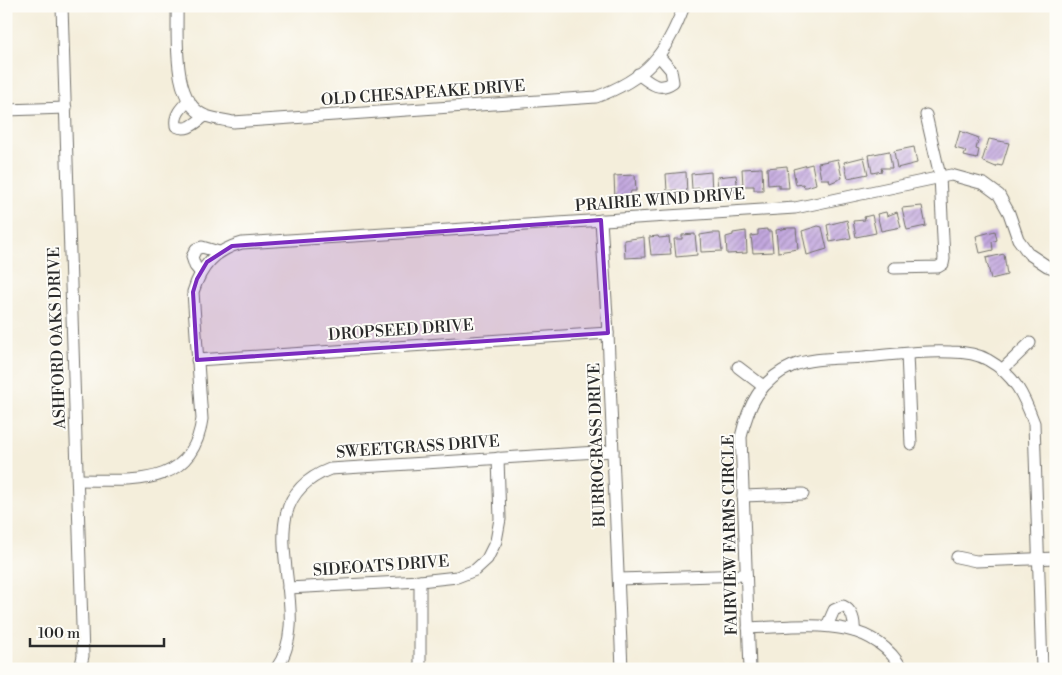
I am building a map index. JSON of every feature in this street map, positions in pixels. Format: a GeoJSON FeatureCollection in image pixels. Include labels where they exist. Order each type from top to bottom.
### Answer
{"type":"FeatureCollection","features":[{"type":"Feature","properties":{"kind":"street","name":"ASHFORD OAKS DRIVE"},"geometry":{"type":"LineString","coordinates":[[62,6],[84,656],[80,669]]}},
{"type":"Feature","properties":{"kind":"street"},"geometry":{"type":"LineString","coordinates":[[177,6],[179,76],[189,100],[205,116],[192,127],[181,129],[176,126],[175,119],[178,112],[189,100]]}},
{"type":"Feature","properties":{"kind":"street","name":"OLD CHESAPEAKE DRIVE"},"geometry":{"type":"LineString","coordinates":[[205,116],[233,122],[596,97],[615,90],[653,64],[672,37],[684,6]]}},
{"type":"Feature","properties":{"kind":"street"},"geometry":{"type":"LineString","coordinates":[[638,74],[657,87],[663,87],[673,82],[671,70],[659,56]]}},
{"type":"Feature","properties":{"kind":"street"},"geometry":{"type":"LineString","coordinates":[[6,110],[66,108]]}},
{"type":"Feature","properties":{"kind":"street"},"geometry":{"type":"LineString","coordinates":[[894,268],[938,266],[942,264],[944,259],[940,176],[926,115]]}},
{"type":"Feature","properties":{"kind":"street","name":"PRAIRIE WIND DRIVE"},"geometry":{"type":"LineString","coordinates":[[78,480],[142,480],[171,471],[184,461],[200,434],[202,419],[193,292],[200,272],[219,252],[242,243],[795,208],[940,176],[966,177],[984,184],[999,194],[1009,213],[1018,239],[1029,254],[1047,266],[1056,268]]}},
{"type":"Feature","properties":{"kind":"street","name":"BURROGRASS DRIVE"},"geometry":{"type":"LineString","coordinates":[[601,220],[608,333],[622,669]]}},
{"type":"Feature","properties":{"kind":"street","name":"PRAIRIE WIND DRIVE"},"geometry":{"type":"LineString","coordinates":[[200,272],[195,266],[192,256],[196,249],[202,247],[219,252]]}},
{"type":"Feature","properties":{"kind":"street","name":"DROPSEED DRIVE"},"geometry":{"type":"LineString","coordinates":[[197,360],[608,333]]}},
{"type":"Feature","properties":{"kind":"street"},"geometry":{"type":"LineString","coordinates":[[1003,369],[1030,343]]}},
{"type":"Feature","properties":{"kind":"street","name":"FAIRVIEW FARMS CIRCLE"},"geometry":{"type":"LineString","coordinates":[[750,669],[741,437],[748,409],[763,386],[792,366],[815,361],[950,352],[986,359],[1003,369],[1014,380],[1025,397],[1034,423],[1042,669]]}},
{"type":"Feature","properties":{"kind":"street"},"geometry":{"type":"LineString","coordinates":[[907,354],[911,444]]}},
{"type":"Feature","properties":{"kind":"street"},"geometry":{"type":"LineString","coordinates":[[738,367],[763,386]]}},
{"type":"Feature","properties":{"kind":"street","name":"SWEETGRASS DRIVE"},"geometry":{"type":"LineString","coordinates":[[276,669],[287,646],[290,626],[283,528],[286,512],[298,490],[316,474],[330,468],[613,450]]}},
{"type":"Feature","properties":{"kind":"street","name":"SIDEOATS DRIVE"},"geometry":{"type":"LineString","coordinates":[[288,588],[420,581],[457,577],[476,570],[487,559],[496,541],[500,519],[498,458]]}},
{"type":"Feature","properties":{"kind":"street"},"geometry":{"type":"LineString","coordinates":[[743,496],[803,494]]}},
{"type":"Feature","properties":{"kind":"street"},"geometry":{"type":"LineString","coordinates":[[957,557],[976,561],[1056,558]]}},
{"type":"Feature","properties":{"kind":"street"},"geometry":{"type":"LineString","coordinates":[[618,579],[746,575]]}},
{"type":"Feature","properties":{"kind":"street"},"geometry":{"type":"LineString","coordinates":[[420,581],[420,669]]}},
{"type":"Feature","properties":{"kind":"street"},"geometry":{"type":"LineString","coordinates":[[827,626],[834,610],[843,606],[847,608],[852,617],[854,631]]}},
{"type":"Feature","properties":{"kind":"street"},"geometry":{"type":"LineString","coordinates":[[748,628],[827,626],[854,631],[871,637],[896,659],[902,669]]}},
{"type":"Feature","properties":{"kind":"highlighted area"},"geometry":{"type":"Polygon","coordinates":[[[601,220],[608,333],[197,360],[193,292],[197,279],[207,262],[232,246],[601,220]]]}},
{"type":"Feature","properties":{"kind":"building"},"geometry":{"type":"Polygon","coordinates":[[[960,131],[979,138],[976,149],[979,150],[977,159],[964,156],[966,151],[955,148],[960,131]]]}},
{"type":"Feature","properties":{"kind":"building"},"geometry":{"type":"Polygon","coordinates":[[[989,139],[1009,143],[1002,166],[997,165],[996,167],[982,161],[989,139]]]}},
{"type":"Feature","properties":{"kind":"building"},"geometry":{"type":"Polygon","coordinates":[[[914,147],[917,163],[897,168],[894,151],[914,147]]]}},
{"type":"Feature","properties":{"kind":"building"},"geometry":{"type":"Polygon","coordinates":[[[889,151],[892,168],[881,168],[882,171],[872,173],[869,155],[889,151]]]}},
{"type":"Feature","properties":{"kind":"building"},"geometry":{"type":"Polygon","coordinates":[[[864,157],[868,174],[848,178],[844,162],[864,157]]]}},
{"type":"Feature","properties":{"kind":"building"},"geometry":{"type":"Polygon","coordinates":[[[838,159],[842,178],[830,183],[829,179],[821,179],[818,163],[838,159]]]}},
{"type":"Feature","properties":{"kind":"building"},"geometry":{"type":"Polygon","coordinates":[[[812,164],[816,184],[807,187],[804,187],[803,184],[796,185],[793,169],[812,164]]]}},
{"type":"Feature","properties":{"kind":"building"},"geometry":{"type":"Polygon","coordinates":[[[787,166],[789,188],[779,188],[779,184],[768,185],[767,168],[787,166]]]}},
{"type":"Feature","properties":{"kind":"building"},"geometry":{"type":"Polygon","coordinates":[[[762,168],[763,190],[754,190],[754,186],[743,186],[742,169],[762,168]]]}},
{"type":"Feature","properties":{"kind":"building"},"geometry":{"type":"Polygon","coordinates":[[[686,172],[687,195],[678,195],[677,190],[667,191],[666,174],[686,172]]]}},
{"type":"Feature","properties":{"kind":"building"},"geometry":{"type":"Polygon","coordinates":[[[711,172],[712,193],[700,193],[700,188],[692,189],[691,174],[711,172]]]}},
{"type":"Feature","properties":{"kind":"building"},"geometry":{"type":"Polygon","coordinates":[[[635,175],[636,191],[631,191],[629,198],[615,199],[614,176],[635,175]]]}},
{"type":"Feature","properties":{"kind":"building"},"geometry":{"type":"Polygon","coordinates":[[[736,175],[738,191],[718,192],[717,177],[736,175]]]}},
{"type":"Feature","properties":{"kind":"building"},"geometry":{"type":"Polygon","coordinates":[[[922,206],[926,226],[907,230],[902,208],[922,206]]]}},
{"type":"Feature","properties":{"kind":"building"},"geometry":{"type":"Polygon","coordinates":[[[886,212],[887,216],[897,212],[901,227],[881,231],[877,214],[886,212]]]}},
{"type":"Feature","properties":{"kind":"building"},"geometry":{"type":"Polygon","coordinates":[[[872,215],[876,233],[856,237],[853,221],[865,220],[864,217],[872,215]]]}},
{"type":"Feature","properties":{"kind":"building"},"geometry":{"type":"Polygon","coordinates":[[[847,220],[851,238],[830,242],[827,225],[847,220]]]}},
{"type":"Feature","properties":{"kind":"building"},"geometry":{"type":"Polygon","coordinates":[[[818,226],[822,227],[827,249],[807,255],[802,231],[818,226]]]}},
{"type":"Feature","properties":{"kind":"building"},"geometry":{"type":"Polygon","coordinates":[[[796,228],[798,249],[778,252],[776,230],[796,228]]]}},
{"type":"Feature","properties":{"kind":"building"},"geometry":{"type":"Polygon","coordinates":[[[767,229],[767,231],[771,231],[773,252],[753,253],[751,236],[758,235],[758,230],[767,229]]]}},
{"type":"Feature","properties":{"kind":"building"},"geometry":{"type":"Polygon","coordinates":[[[746,231],[747,253],[727,254],[726,237],[733,235],[733,233],[746,231]]]}},
{"type":"Feature","properties":{"kind":"building"},"geometry":{"type":"Polygon","coordinates":[[[995,231],[997,240],[992,242],[993,250],[980,253],[976,236],[995,231]]]}},
{"type":"Feature","properties":{"kind":"building"},"geometry":{"type":"Polygon","coordinates":[[[720,233],[722,251],[701,252],[700,235],[720,233]]]}},
{"type":"Feature","properties":{"kind":"building"},"geometry":{"type":"Polygon","coordinates":[[[695,234],[697,255],[676,257],[674,239],[682,239],[682,235],[695,234]]]}},
{"type":"Feature","properties":{"kind":"building"},"geometry":{"type":"Polygon","coordinates":[[[658,236],[659,238],[669,237],[671,254],[651,255],[649,237],[658,236]]]}},
{"type":"Feature","properties":{"kind":"building"},"geometry":{"type":"Polygon","coordinates":[[[644,237],[645,257],[625,258],[624,240],[644,237]]]}},
{"type":"Feature","properties":{"kind":"building"},"geometry":{"type":"Polygon","coordinates":[[[1004,254],[1007,275],[991,279],[986,258],[1004,254]]]}}]}
